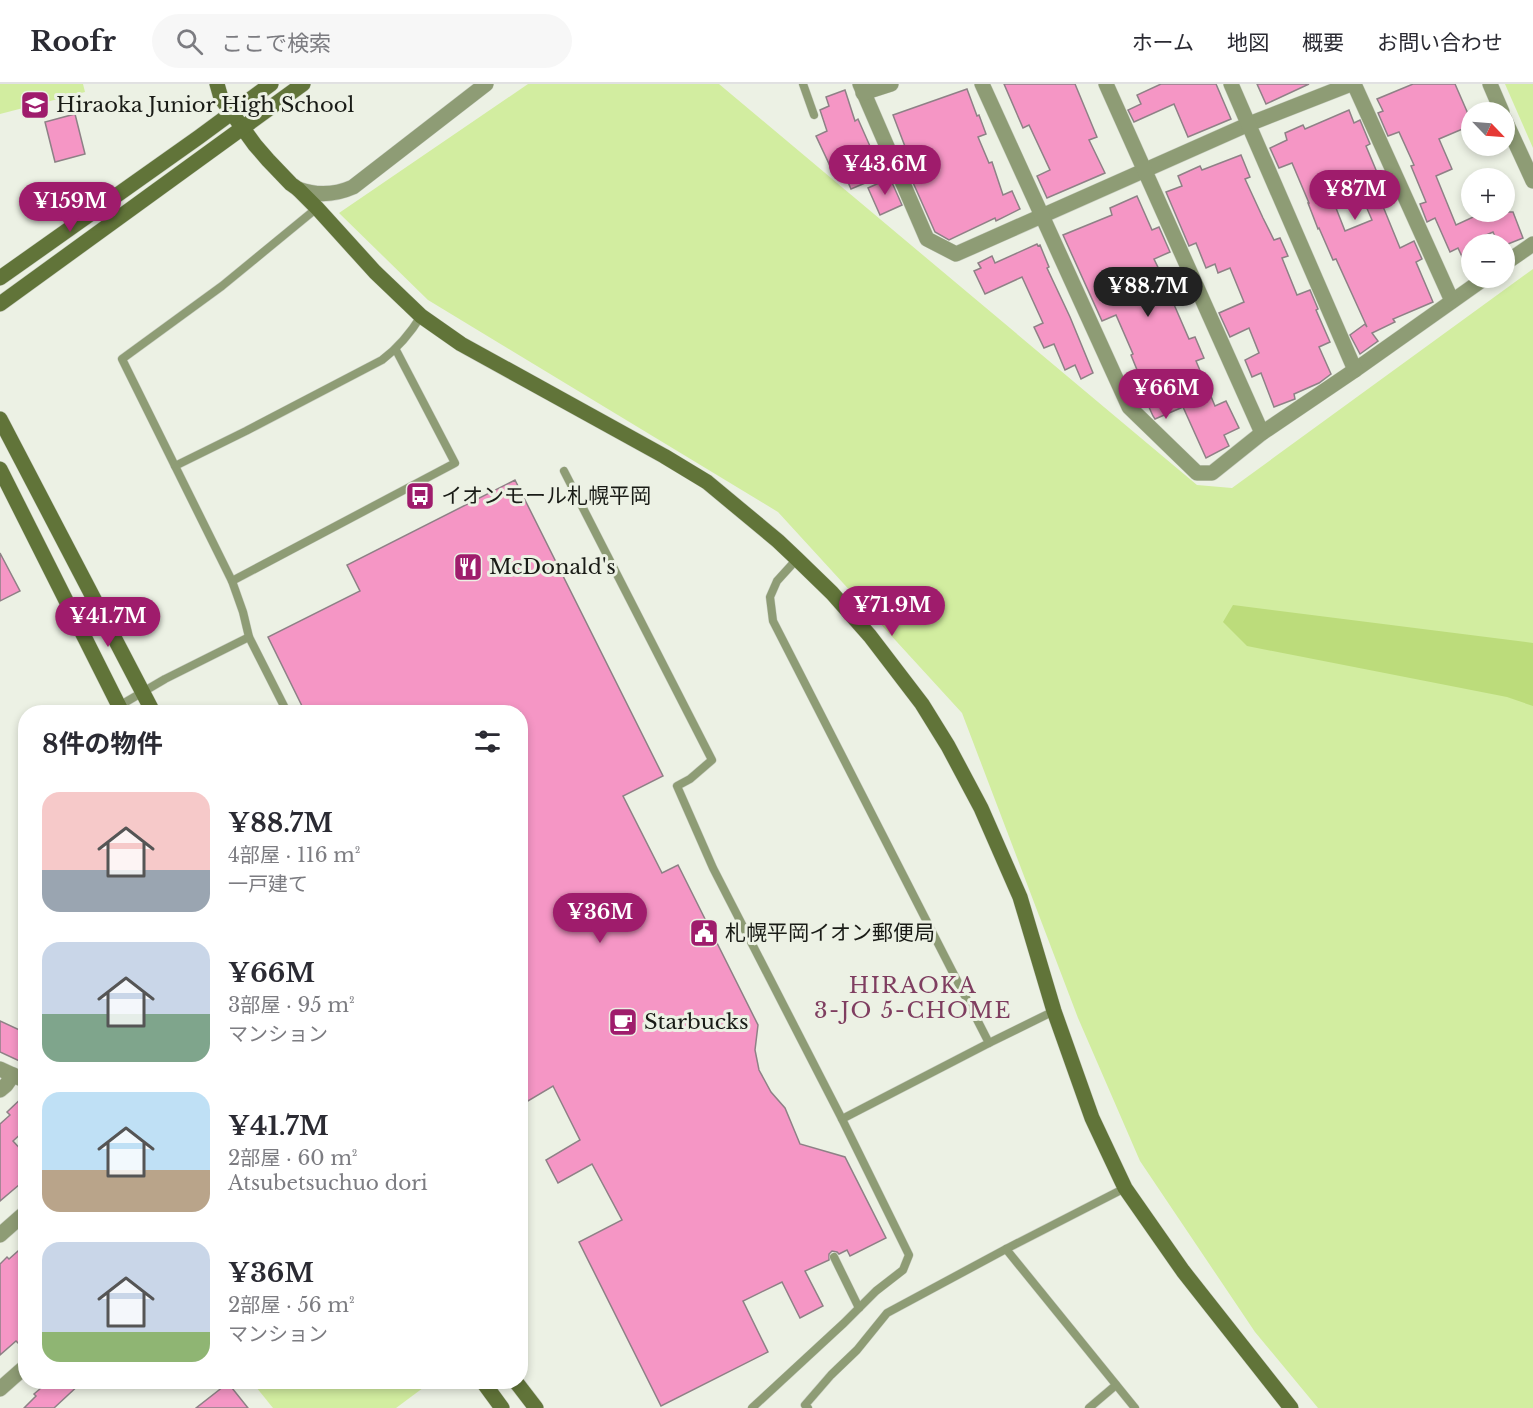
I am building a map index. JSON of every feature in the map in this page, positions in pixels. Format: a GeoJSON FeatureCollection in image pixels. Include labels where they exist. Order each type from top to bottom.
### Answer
{"type":"FeatureCollection","features":[{"type":"Feature","properties":{"kind":"street"},"geometry":{"type":"LineString","coordinates":[[217,84],[221,98],[268,160],[317,208],[375,272],[421,316],[461,344],[707,482],[778,541],[832,593],[870,636],[922,704],[948,746],[981,808],[1020,897],[1054,1011],[1092,1118],[1125,1188],[1183,1271],[1292,1408]]}},
{"type":"Feature","properties":{"kind":"street"},"geometry":{"type":"LineString","coordinates":[[0,278],[271,84]]}},
{"type":"Feature","properties":{"kind":"street"},"geometry":{"type":"LineString","coordinates":[[0,304],[303,84]]}},
{"type":"Feature","properties":{"kind":"street"},"geometry":{"type":"LineString","coordinates":[[298,189],[325,195],[335,194],[353,186],[486,84]]}},
{"type":"Feature","properties":{"kind":"street"},"geometry":{"type":"LineString","coordinates":[[891,84],[862,89],[927,239],[956,254],[1249,124],[1353,84],[1452,301]]}},
{"type":"Feature","properties":{"kind":"street"},"geometry":{"type":"LineString","coordinates":[[982,84],[1129,407],[1197,473],[1212,473],[1262,433],[1471,288]]}},
{"type":"Feature","properties":{"kind":"street"},"geometry":{"type":"LineString","coordinates":[[1106,84],[1262,433]]}},
{"type":"Feature","properties":{"kind":"street"},"geometry":{"type":"LineString","coordinates":[[1232,84],[1355,370]]}},
{"type":"Feature","properties":{"kind":"street"},"geometry":{"type":"LineString","coordinates":[[1490,84],[1498,102]]}},
{"type":"Feature","properties":{"kind":"street"},"geometry":{"type":"LineString","coordinates":[[1515,142],[1533,181]]}},
{"type":"Feature","properties":{"kind":"street"},"geometry":{"type":"LineString","coordinates":[[1515,256],[1533,244]]}},
{"type":"Feature","properties":{"kind":"street"},"geometry":{"type":"LineString","coordinates":[[0,419],[149,705]]}},
{"type":"Feature","properties":{"kind":"street"},"geometry":{"type":"LineString","coordinates":[[0,469],[118,705]]}},
{"type":"Feature","properties":{"kind":"street"},"geometry":{"type":"LineString","coordinates":[[0,1090],[13,1075]]}},
{"type":"Feature","properties":{"kind":"street"},"geometry":{"type":"LineString","coordinates":[[0,1235],[18,1219]]}},
{"type":"Feature","properties":{"kind":"street"},"geometry":{"type":"LineString","coordinates":[[0,1389],[18,1373]]}},
{"type":"Feature","properties":{"kind":"street"},"geometry":{"type":"LineString","coordinates":[[488,1389],[502,1408]]}},
{"type":"Feature","properties":{"kind":"street"},"geometry":{"type":"LineString","coordinates":[[521,1389],[536,1408]]}},
{"type":"Feature","properties":{"kind":"lane"},"geometry":{"type":"LineString","coordinates":[[803,84],[814,115]]}},
{"type":"Feature","properties":{"kind":"lane"},"geometry":{"type":"LineString","coordinates":[[283,705],[249,637],[232,581],[122,359],[222,286],[317,208]]}},
{"type":"Feature","properties":{"kind":"lane"},"geometry":{"type":"LineString","coordinates":[[175,466],[382,360],[405,340],[421,316]]}},
{"type":"Feature","properties":{"kind":"lane"},"geometry":{"type":"LineString","coordinates":[[232,581],[455,462],[396,350]]}},
{"type":"Feature","properties":{"kind":"lane"},"geometry":{"type":"LineString","coordinates":[[564,471],[712,760],[690,780],[677,786],[713,868],[842,1119],[909,1256],[903,1270],[876,1291],[752,1408]]}},
{"type":"Feature","properties":{"kind":"lane"},"geometry":{"type":"LineString","coordinates":[[797,559],[777,581],[770,597],[773,621],[989,1043]]}},
{"type":"Feature","properties":{"kind":"lane"},"geometry":{"type":"LineString","coordinates":[[125,705],[165,679],[249,637]]}},
{"type":"Feature","properties":{"kind":"lane"},"geometry":{"type":"LineString","coordinates":[[842,1119],[1054,1011]]}},
{"type":"Feature","properties":{"kind":"lane"},"geometry":{"type":"LineString","coordinates":[[808,1408],[805,1405],[887,1313],[1125,1188]]}},
{"type":"Feature","properties":{"kind":"lane"},"geometry":{"type":"LineString","coordinates":[[1006,1249],[1135,1408]]}},
{"type":"Feature","properties":{"kind":"lane"},"geometry":{"type":"LineString","coordinates":[[834,1257],[859,1308]]}},
{"type":"Feature","properties":{"kind":"lane"},"geometry":{"type":"LineString","coordinates":[[1089,1408],[1116,1385]]}},
{"type":"Feature","properties":{"kind":"shaded area"},"geometry":{"type":"Polygon","coordinates":[[[0,84],[83,84],[85,92],[0,114],[0,84]]]}},
{"type":"Feature","properties":{"kind":"shaded area"},"geometry":{"type":"Polygon","coordinates":[[[528,84],[719,84],[1197,485],[1232,488],[1507,288],[1515,288],[1515,282],[1533,269],[1533,1408],[1318,1408],[1255,1332],[1140,1161],[1078,1018],[962,713],[778,512],[428,300],[339,213],[528,84]]]}},
{"type":"Feature","properties":{"kind":"shaded area"},"geometry":{"type":"Polygon","coordinates":[[[1505,84],[1533,84],[1533,148],[1515,102],[1513,102],[1505,84]]]}},
{"type":"Feature","properties":{"kind":"shaded area"},"geometry":{"type":"Polygon","coordinates":[[[1233,605],[1533,643],[1533,706],[1507,697],[1247,646],[1223,622],[1233,605]]]}},
{"type":"Feature","properties":{"kind":"shaded area"},"geometry":{"type":"Polygon","coordinates":[[[258,1389],[422,1389],[396,1408],[273,1408],[258,1389]]]}},
{"type":"Feature","properties":{"kind":"building"},"geometry":{"type":"Polygon","coordinates":[[[1004,84],[1075,84],[1097,137],[1089,140],[1105,173],[1047,198],[1037,176],[1050,170],[1029,125],[1023,128],[1004,84]]]}},
{"type":"Feature","properties":{"kind":"building"},"geometry":{"type":"Polygon","coordinates":[[[1161,84],[1216,84],[1231,119],[1188,137],[1174,104],[1134,122],[1128,110],[1141,104],[1137,95],[1161,84]]]}},
{"type":"Feature","properties":{"kind":"building"},"geometry":{"type":"Polygon","coordinates":[[[1257,84],[1309,84],[1266,104],[1257,84]]]}},
{"type":"Feature","properties":{"kind":"building"},"geometry":{"type":"Polygon","coordinates":[[[1413,84],[1455,84],[1463,102],[1461,102],[1461,130],[1439,139],[1452,169],[1436,176],[1456,225],[1462,222],[1515,222],[1515,217],[1523,238],[1515,241],[1515,234],[1494,234],[1493,232],[1461,234],[1461,254],[1458,248],[1450,252],[1435,218],[1427,222],[1420,204],[1426,202],[1411,166],[1414,165],[1399,132],[1388,136],[1378,113],[1383,111],[1377,99],[1413,84]]]}},
{"type":"Feature","properties":{"kind":"building"},"geometry":{"type":"Polygon","coordinates":[[[967,89],[986,134],[978,137],[989,163],[992,162],[1003,195],[1012,191],[1020,209],[949,240],[935,232],[903,160],[909,157],[893,115],[967,89]]]}},
{"type":"Feature","properties":{"kind":"building"},"geometry":{"type":"Polygon","coordinates":[[[845,90],[855,121],[858,119],[873,153],[868,155],[877,178],[851,189],[840,164],[831,168],[816,136],[827,131],[820,110],[829,106],[826,97],[845,90]]]}},
{"type":"Feature","properties":{"kind":"building"},"geometry":{"type":"Polygon","coordinates":[[[1349,110],[1354,123],[1360,120],[1370,144],[1366,146],[1389,201],[1382,204],[1400,248],[1414,241],[1422,259],[1416,262],[1433,302],[1393,319],[1395,322],[1372,333],[1378,341],[1360,354],[1350,335],[1365,324],[1367,327],[1336,259],[1333,260],[1318,229],[1292,163],[1279,168],[1270,148],[1287,140],[1285,133],[1303,125],[1305,129],[1349,110]],[[1352,174],[1327,185],[1345,231],[1372,220],[1352,174]]]}},
{"type":"Feature","properties":{"kind":"building"},"geometry":{"type":"Polygon","coordinates":[[[75,114],[85,154],[55,162],[45,122],[75,114]]]}},
{"type":"Feature","properties":{"kind":"building"},"geometry":{"type":"Polygon","coordinates":[[[1241,155],[1250,177],[1245,179],[1263,218],[1274,240],[1280,238],[1288,256],[1282,258],[1297,295],[1310,290],[1330,342],[1319,347],[1331,374],[1319,383],[1294,394],[1295,399],[1274,407],[1261,373],[1252,377],[1245,360],[1259,353],[1249,328],[1230,337],[1219,313],[1244,302],[1230,268],[1218,273],[1215,264],[1206,268],[1196,243],[1189,246],[1166,192],[1182,186],[1178,176],[1200,166],[1202,170],[1241,155]]]}},
{"type":"Feature","properties":{"kind":"building"},"geometry":{"type":"Polygon","coordinates":[[[890,178],[902,205],[880,215],[868,188],[890,178]]]}},
{"type":"Feature","properties":{"kind":"building"},"geometry":{"type":"Polygon","coordinates":[[[1137,196],[1152,230],[1159,227],[1170,252],[1154,259],[1189,339],[1195,337],[1204,358],[1196,361],[1215,406],[1226,401],[1239,428],[1224,435],[1229,446],[1206,458],[1183,407],[1155,419],[1153,416],[1143,394],[1146,392],[1131,355],[1133,354],[1116,315],[1102,321],[1063,235],[1112,215],[1110,208],[1137,196]]]}},
{"type":"Feature","properties":{"kind":"building"},"geometry":{"type":"Polygon","coordinates":[[[1037,244],[1040,245],[1049,267],[1047,268],[1093,373],[1081,379],[1075,365],[1065,370],[1054,344],[1044,348],[1034,327],[1043,323],[1022,277],[985,294],[974,271],[981,268],[978,263],[992,256],[995,263],[1037,244]]]}},
{"type":"Feature","properties":{"kind":"building"},"geometry":{"type":"Polygon","coordinates":[[[515,480],[663,776],[623,796],[662,873],[678,865],[758,1025],[755,1050],[759,1070],[771,1092],[785,1108],[800,1144],[845,1157],[886,1238],[850,1256],[847,1250],[839,1254],[832,1251],[829,1254],[829,1260],[805,1271],[823,1306],[800,1318],[782,1282],[743,1301],[768,1352],[661,1406],[579,1242],[622,1220],[592,1164],[558,1183],[546,1160],[580,1140],[553,1086],[528,1101],[528,705],[302,705],[268,637],[360,591],[347,565],[515,480]]]}},
{"type":"Feature","properties":{"kind":"building"},"geometry":{"type":"Polygon","coordinates":[[[0,553],[20,591],[0,601],[0,553]]]}},
{"type":"Feature","properties":{"kind":"building"},"geometry":{"type":"Polygon","coordinates":[[[0,1021],[18,1029],[18,1060],[0,1052],[0,1021]]]}},
{"type":"Feature","properties":{"kind":"building"},"geometry":{"type":"Polygon","coordinates":[[[18,1102],[18,1136],[13,1141],[18,1146],[18,1186],[0,1201],[0,1124],[10,1115],[7,1112],[18,1102]]]}},
{"type":"Feature","properties":{"kind":"building"},"geometry":{"type":"Polygon","coordinates":[[[18,1251],[18,1343],[16,1341],[0,1355],[0,1264],[7,1257],[9,1259],[18,1251]]]}},
{"type":"Feature","properties":{"kind":"building"},"geometry":{"type":"Polygon","coordinates":[[[40,1389],[74,1389],[54,1408],[24,1408],[36,1396],[34,1394],[40,1389]]]}},
{"type":"Feature","properties":{"kind":"building"},"geometry":{"type":"Polygon","coordinates":[[[220,1389],[233,1389],[248,1408],[196,1408],[220,1389]]]}},
{"type":"Feature","properties":{"kind":"place","name":"Hiraoka Junior High School"},"geometry":{"type":"Point","coordinates":[35,105]}},
{"type":"Feature","properties":{"kind":"place","name":"イオンモール札幌平岡"},"geometry":{"type":"Point","coordinates":[420,496]}},
{"type":"Feature","properties":{"kind":"place","name":"McDonald's"},"geometry":{"type":"Point","coordinates":[468,567]}},
{"type":"Feature","properties":{"kind":"place","name":"札幌平岡イオン郵便局"},"geometry":{"type":"Point","coordinates":[704,933]}},
{"type":"Feature","properties":{"kind":"place","name":"Starbucks"},"geometry":{"type":"Point","coordinates":[623,1022]}},
{"type":"Feature","properties":{"kind":"district","name":"HIRAOKA 3-JO 5-CHOME"},"geometry":{"type":"Point","coordinates":[913,998]}}]}
